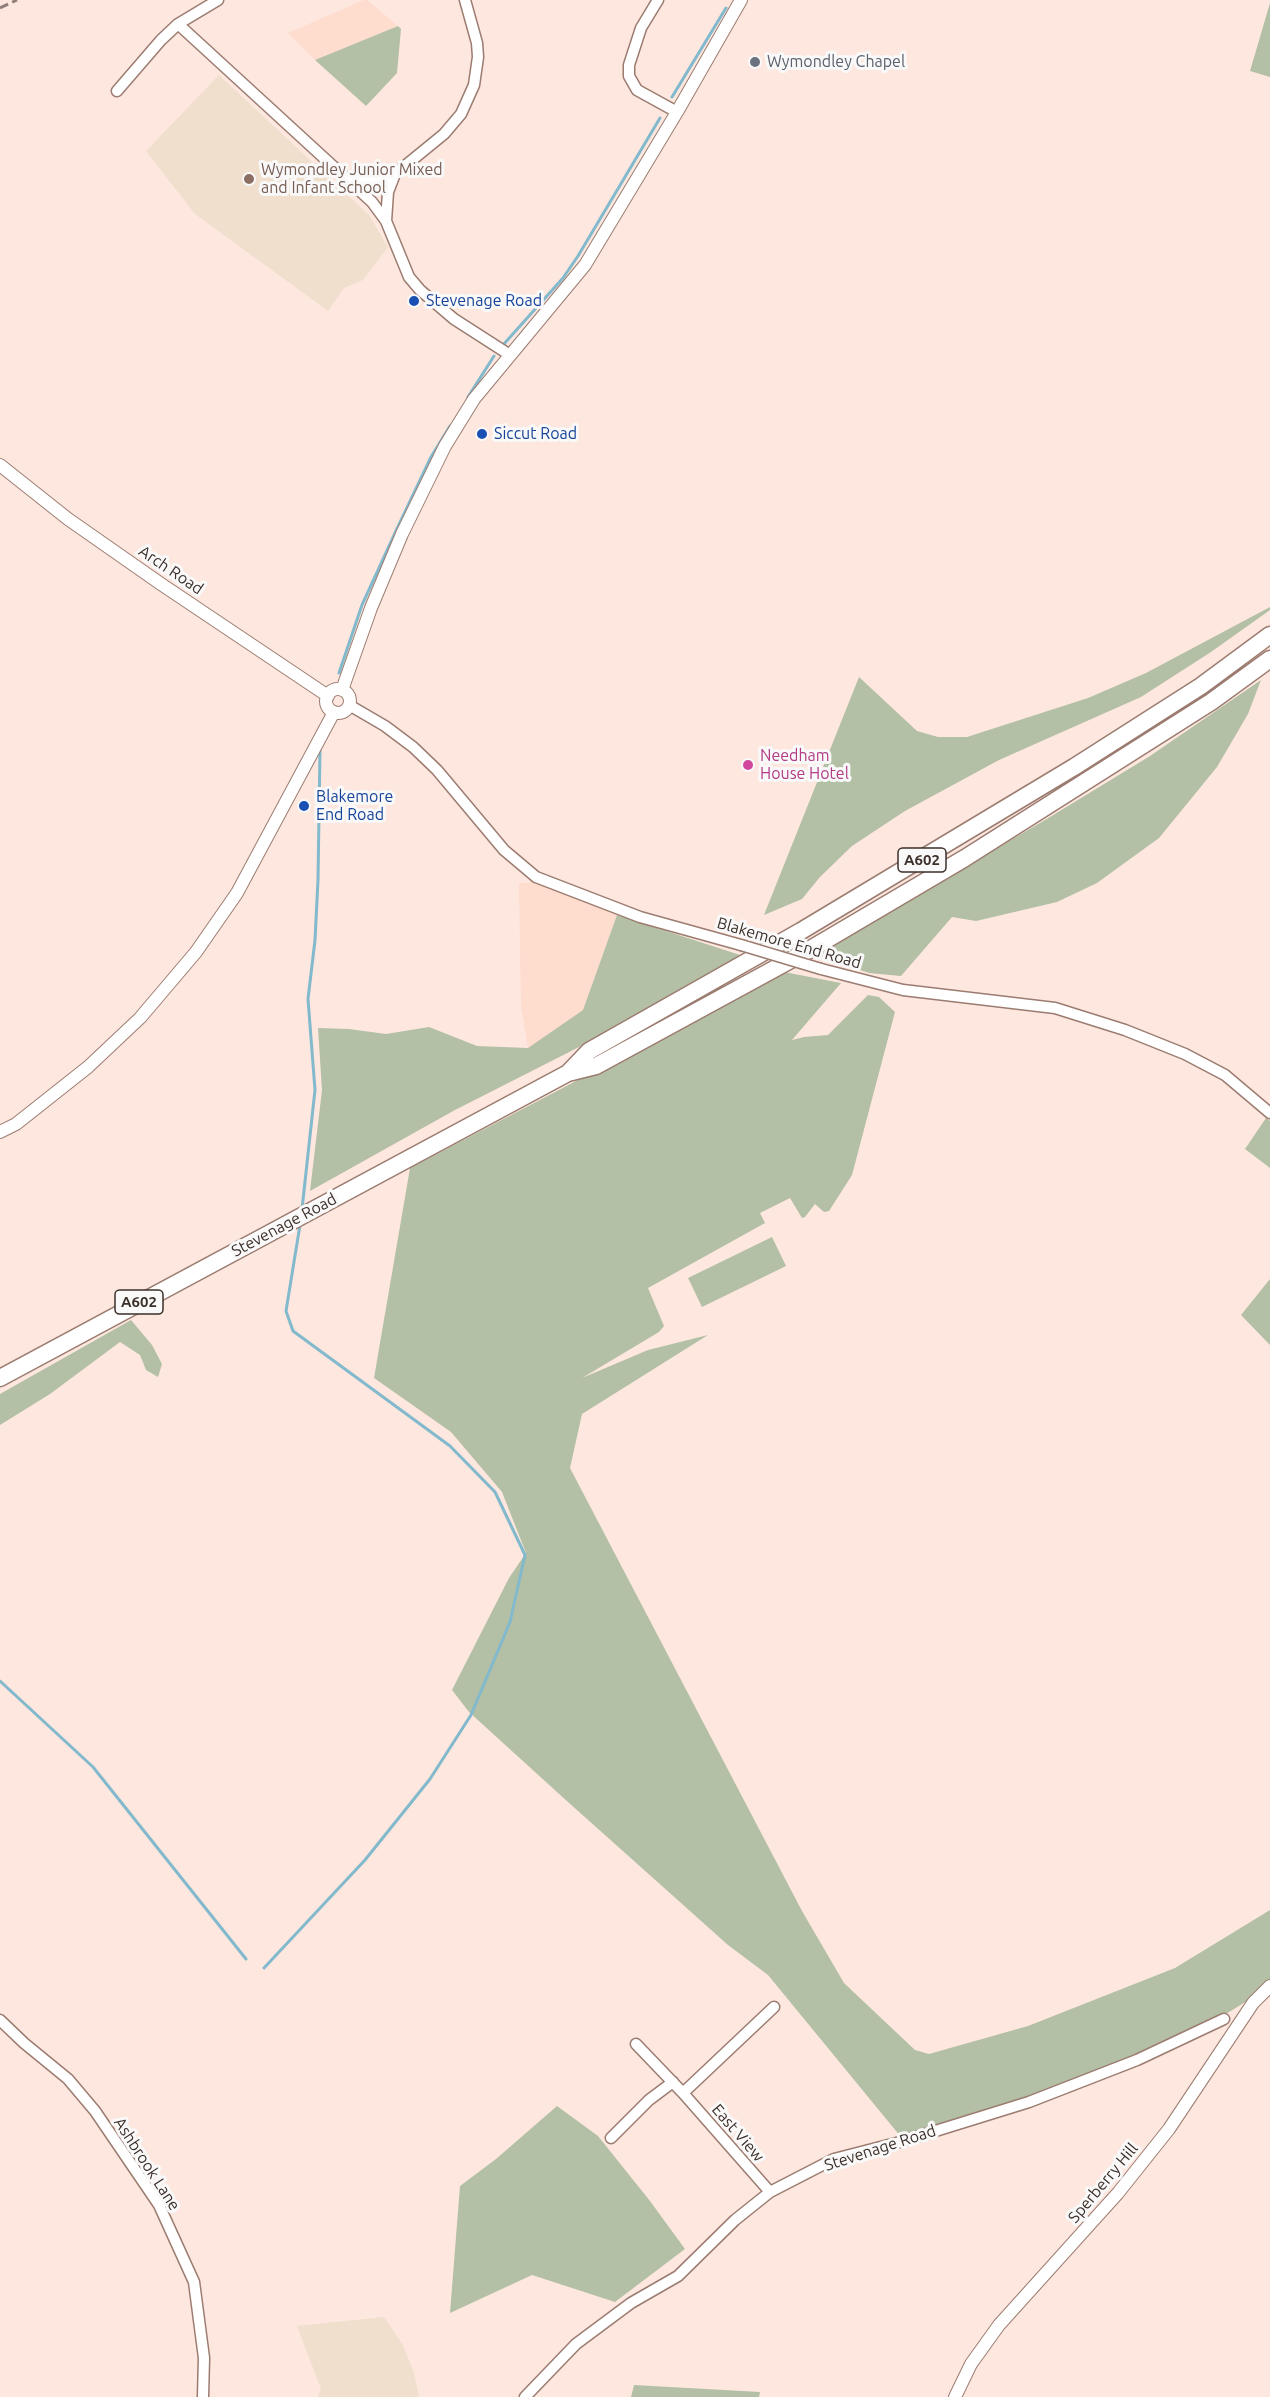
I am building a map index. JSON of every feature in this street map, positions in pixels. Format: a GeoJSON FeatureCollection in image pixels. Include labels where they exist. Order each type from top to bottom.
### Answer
{"type":"FeatureCollection","features":[{"type":"Feature","properties":{"kind":"main road","name":"A602"},"geometry":{"type":"LineString","coordinates":[[568,1073],[589,1051],[820,919],[1074,767],[1201,686],[1270,635]]}},
{"type":"Feature","properties":{"kind":"main road","name":"A602"},"geometry":{"type":"LineString","coordinates":[[568,1073],[596,1066],[809,950],[965,858],[1211,702],[1270,658]]}},
{"type":"Feature","properties":{"kind":"main road","name":"Stevenage Road"},"geometry":{"type":"LineString","coordinates":[[0,1378],[568,1073]]}},
{"type":"Feature","properties":{"kind":"street"},"geometry":{"type":"LineString","coordinates":[[117,91],[178,24],[218,0]]}},
{"type":"Feature","properties":{"kind":"street"},"geometry":{"type":"LineString","coordinates":[[350,182],[373,180],[395,174],[454,124],[471,96],[476,70],[477,43],[465,0]]}},
{"type":"Feature","properties":{"kind":"street"},"geometry":{"type":"LineString","coordinates":[[658,0],[640,28],[629,65],[629,76],[637,90],[677,112]]}},
{"type":"Feature","properties":{"kind":"street"},"geometry":{"type":"LineString","coordinates":[[342,690],[370,608],[437,460],[474,399],[585,265],[741,0]]}},
{"type":"Feature","properties":{"kind":"street"},"geometry":{"type":"LineString","coordinates":[[178,24],[372,202],[386,221],[404,267],[420,290],[454,319],[510,355]]}},
{"type":"Feature","properties":{"kind":"street"},"geometry":{"type":"LineString","coordinates":[[386,221],[388,192],[395,174]]}},
{"type":"Feature","properties":{"kind":"street","name":"Arch Road"},"geometry":{"type":"LineString","coordinates":[[0,465],[105,545],[328,696]]}},
{"type":"Feature","properties":{"kind":"street"},"geometry":{"type":"LineString","coordinates":[[342,690],[350,699],[349,705],[340,713],[334,712],[328,708],[326,702],[328,696],[331,692],[342,690]]}},
{"type":"Feature","properties":{"kind":"street","name":"Blakemore End Road"},"geometry":{"type":"LineString","coordinates":[[349,705],[385,726],[413,747],[437,770],[504,850],[536,877],[640,917],[821,969],[903,990],[1054,1008],[1125,1030],[1185,1054],[1225,1075],[1270,1113]]}},
{"type":"Feature","properties":{"kind":"street"},"geometry":{"type":"LineString","coordinates":[[0,1132],[15,1124],[88,1067],[140,1018],[196,952],[237,893],[334,712]]}},
{"type":"Feature","properties":{"kind":"street","name":"Sperberry Hill"},"geometry":{"type":"LineString","coordinates":[[955,2397],[971,2364],[999,2325],[1125,2184],[1169,2129],[1253,2003],[1270,1986]]}},
{"type":"Feature","properties":{"kind":"street"},"geometry":{"type":"LineString","coordinates":[[683,2093],[774,2007]]}},
{"type":"Feature","properties":{"kind":"street","name":"Stevenage Road"},"geometry":{"type":"LineString","coordinates":[[525,2397],[576,2344],[631,2303],[678,2276],[735,2220],[770,2192],[834,2159],[900,2142],[1029,2102],[1137,2060],[1224,2019]]}},
{"type":"Feature","properties":{"kind":"street","name":"Ashbrook Lane"},"geometry":{"type":"LineString","coordinates":[[0,2020],[75,2087],[95,2111],[159,2205],[194,2282],[204,2358],[203,2397]]}},
{"type":"Feature","properties":{"kind":"street","name":"East View"},"geometry":{"type":"LineString","coordinates":[[636,2044],[683,2093],[770,2192]]}},
{"type":"Feature","properties":{"kind":"street"},"geometry":{"type":"LineString","coordinates":[[610,2138],[649,2100],[673,2082]]}},
{"type":"Feature","properties":{"kind":"shaded area"},"geometry":{"type":"Polygon","coordinates":[[[367,0],[398,26],[315,60],[288,33],[367,0]]]}},
{"type":"Feature","properties":{"kind":"shaded area","name":"Wymondley Junior Mixed and Infant School"},"geometry":{"type":"Polygon","coordinates":[[[219,75],[369,215],[388,247],[363,280],[344,288],[328,311],[195,214],[146,151],[219,75]]]}},
{"type":"Feature","properties":{"kind":"shaded area"},"geometry":{"type":"Polygon","coordinates":[[[533,879],[554,890],[618,912],[583,1010],[528,1048],[521,1006],[519,883],[529,883],[533,879]]]}},
{"type":"Feature","properties":{"kind":"shaded area"},"geometry":{"type":"Polygon","coordinates":[[[384,2317],[403,2345],[414,2373],[419,2397],[318,2397],[321,2389],[297,2326],[384,2317]]]}},
{"type":"Feature","properties":{"kind":"green space"},"geometry":{"type":"Polygon","coordinates":[[[1270,3],[1270,77],[1250,71],[1270,3]]]}},
{"type":"Feature","properties":{"kind":"green space"},"geometry":{"type":"Polygon","coordinates":[[[398,26],[401,29],[397,73],[366,106],[315,60],[398,26]]]}},
{"type":"Feature","properties":{"kind":"green space"},"geometry":{"type":"Polygon","coordinates":[[[1270,607],[1270,610],[1211,652],[1141,697],[999,760],[905,811],[852,846],[820,877],[802,899],[764,915],[859,677],[917,731],[938,737],[967,737],[1088,698],[1146,673],[1270,607]]]}},
{"type":"Feature","properties":{"kind":"green space"},"geometry":{"type":"Polygon","coordinates":[[[1261,680],[1248,714],[1217,767],[1159,838],[1097,883],[1057,902],[976,921],[952,917],[901,976],[869,973],[815,955],[1150,756],[1261,680]]]}},
{"type":"Feature","properties":{"kind":"green space"},"geometry":{"type":"Polygon","coordinates":[[[617,915],[740,955],[589,1042],[455,1110],[310,1191],[322,1090],[318,1028],[386,1034],[429,1027],[477,1046],[528,1048],[583,1010],[617,915]]]}},
{"type":"Feature","properties":{"kind":"green space"},"geometry":{"type":"Polygon","coordinates":[[[784,972],[841,983],[792,1040],[828,1035],[868,995],[879,997],[895,1012],[852,1175],[829,1211],[824,1212],[815,1204],[802,1218],[790,1198],[760,1213],[765,1223],[648,1288],[664,1326],[659,1332],[582,1378],[648,1350],[708,1335],[582,1414],[570,1468],[802,1911],[844,1983],[915,2050],[929,2054],[1028,2026],[1175,1968],[1270,1910],[1270,1981],[1250,1999],[1226,2014],[1135,2056],[1020,2102],[901,2137],[768,1975],[728,1945],[568,1802],[469,1712],[452,1690],[509,1578],[526,1553],[502,1492],[451,1432],[374,1378],[410,1168],[784,972]]]}},
{"type":"Feature","properties":{"kind":"green space"},"geometry":{"type":"Polygon","coordinates":[[[1266,1118],[1270,1121],[1270,1168],[1245,1149],[1266,1118]]]}},
{"type":"Feature","properties":{"kind":"green space"},"geometry":{"type":"Polygon","coordinates":[[[772,1237],[786,1266],[702,1307],[688,1278],[772,1237]]]}},
{"type":"Feature","properties":{"kind":"green space"},"geometry":{"type":"Polygon","coordinates":[[[1270,1279],[1270,1345],[1241,1315],[1270,1279]]]}},
{"type":"Feature","properties":{"kind":"green space"},"geometry":{"type":"Polygon","coordinates":[[[131,1320],[152,1345],[162,1364],[158,1377],[146,1370],[140,1355],[120,1342],[50,1394],[0,1425],[0,1394],[131,1320]]]}},
{"type":"Feature","properties":{"kind":"green space"},"geometry":{"type":"Polygon","coordinates":[[[557,2106],[598,2136],[685,2249],[615,2302],[532,2275],[450,2313],[460,2186],[496,2159],[557,2106]]]}},
{"type":"Feature","properties":{"kind":"green space"},"geometry":{"type":"Polygon","coordinates":[[[634,2385],[760,2392],[759,2397],[631,2397],[634,2385]]]}},
{"type":"Feature","properties":{"kind":"waterway"},"geometry":{"type":"LineString","coordinates":[[672,97],[726,8]]}},
{"type":"Feature","properties":{"kind":"waterway"},"geometry":{"type":"LineString","coordinates":[[503,345],[563,278],[660,118]]}},
{"type":"Feature","properties":{"kind":"waterway"},"geometry":{"type":"LineString","coordinates":[[468,397],[494,356]]}},
{"type":"Feature","properties":{"kind":"waterway"},"geometry":{"type":"LineString","coordinates":[[339,673],[362,605],[431,457],[450,426]]}},
{"type":"Feature","properties":{"kind":"waterway"},"geometry":{"type":"LineString","coordinates":[[302,1209],[315,1090],[308,999],[315,940],[318,880],[320,749]]}},
{"type":"Feature","properties":{"kind":"waterway"},"geometry":{"type":"LineString","coordinates":[[264,1968],[365,1860],[430,1779],[471,1715],[510,1622],[525,1555],[495,1492],[450,1446],[293,1331],[286,1311],[300,1225]]}},
{"type":"Feature","properties":{"kind":"waterway"},"geometry":{"type":"LineString","coordinates":[[0,1681],[93,1767],[246,1959]]}},
{"type":"Feature","properties":{"kind":"railway"},"geometry":{"type":"LineString","coordinates":[[0,8],[17,0]]}},
{"type":"Feature","properties":{"kind":"place","name":"Wymondley Chapel"},"geometry":{"type":"Point","coordinates":[755,62]}},
{"type":"Feature","properties":{"kind":"place","name":"Wymondley Junior Mixed and Infant School"},"geometry":{"type":"Point","coordinates":[249,179]}},
{"type":"Feature","properties":{"kind":"place","name":"Stevenage Road"},"geometry":{"type":"Point","coordinates":[414,301]}},
{"type":"Feature","properties":{"kind":"place","name":"Siccut Road"},"geometry":{"type":"Point","coordinates":[482,434]}},
{"type":"Feature","properties":{"kind":"place","name":"Needham House Hotel"},"geometry":{"type":"Point","coordinates":[748,765]}},
{"type":"Feature","properties":{"kind":"place","name":"Blakemore End Road"},"geometry":{"type":"Point","coordinates":[304,806]}}]}
